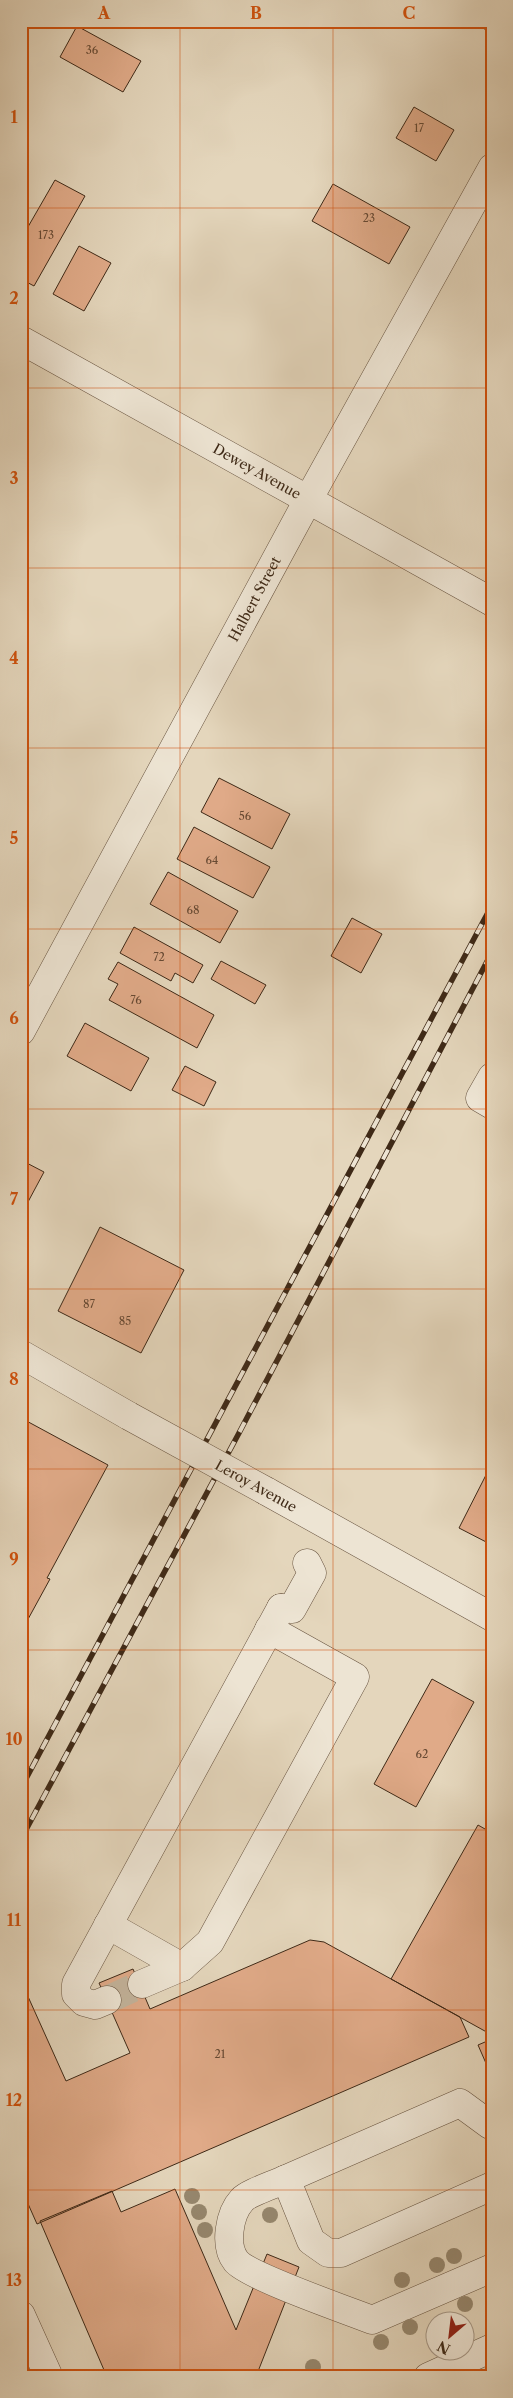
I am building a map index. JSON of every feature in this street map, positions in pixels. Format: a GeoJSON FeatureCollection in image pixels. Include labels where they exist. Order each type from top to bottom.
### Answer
{"type":"FeatureCollection","features":[{"type":"Feature","properties":{"kind":"street","name":"Halbert Street"},"geometry":{"type":"LineString","coordinates":[[21,1031],[308,500],[492,168]]}},
{"type":"Feature","properties":{"kind":"street","name":"Dewey Avenue"},"geometry":{"type":"LineString","coordinates":[[21,340],[492,602]]}},
{"type":"Feature","properties":{"kind":"street","name":"Leroy Avenue"},"geometry":{"type":"LineString","coordinates":[[21,1354],[492,1618]]}},
{"type":"Feature","properties":{"kind":"street"},"geometry":{"type":"LineString","coordinates":[[107,2000],[95,2006],[84,2002],[76,1994],[76,1984],[275,1619],[292,1609],[312,1573],[307,1563],[328,1525]]}},
{"type":"Feature","properties":{"kind":"street"},"geometry":{"type":"LineString","coordinates":[[142,1984],[182,1967],[210,1942],[355,1677],[275,1619]]}},
{"type":"Feature","properties":{"kind":"street"},"geometry":{"type":"LineString","coordinates":[[108,1925],[182,1967]]}},
{"type":"Feature","properties":{"kind":"street"},"geometry":{"type":"LineString","coordinates":[[491,2126],[460,2103],[242,2200],[228,2226],[236,2261],[258,2274],[372,2320],[492,2268]]}},
{"type":"Feature","properties":{"kind":"street"},"geometry":{"type":"LineString","coordinates":[[286,2179],[311,2240],[328,2253],[342,2253],[492,2186]]}},
{"type":"Feature","properties":{"kind":"street"},"geometry":{"type":"LineString","coordinates":[[22,2319],[49,2377]]}},
{"type":"Feature","properties":{"kind":"street"},"geometry":{"type":"LineString","coordinates":[[428,2377],[492,2348]]}},
{"type":"Feature","properties":{"kind":"building"},"geometry":{"type":"Polygon","coordinates":[[[470,21],[492,21],[492,33],[470,21]]]}},
{"type":"Feature","properties":{"kind":"building"},"geometry":{"type":"Polygon","coordinates":[[[77,26],[141,61],[123,92],[60,57],[77,26]]]}},
{"type":"Feature","properties":{"kind":"building"},"geometry":{"type":"Polygon","coordinates":[[[414,107],[454,130],[436,161],[396,138],[414,107]]]}},
{"type":"Feature","properties":{"kind":"building"},"geometry":{"type":"Polygon","coordinates":[[[55,180],[85,196],[34,286],[21,279],[21,239],[55,180]]]}},
{"type":"Feature","properties":{"kind":"building"},"geometry":{"type":"Polygon","coordinates":[[[333,184],[410,227],[389,264],[312,221],[333,184]]]}},
{"type":"Feature","properties":{"kind":"building"},"geometry":{"type":"Polygon","coordinates":[[[79,246],[111,263],[84,311],[53,294],[79,246]]]}},
{"type":"Feature","properties":{"kind":"building"},"geometry":{"type":"Polygon","coordinates":[[[219,778],[290,814],[272,849],[201,812],[219,778]]]}},
{"type":"Feature","properties":{"kind":"building"},"geometry":{"type":"Polygon","coordinates":[[[194,827],[270,867],[253,898],[177,859],[194,827]]]}},
{"type":"Feature","properties":{"kind":"building"},"geometry":{"type":"Polygon","coordinates":[[[168,872],[238,911],[220,943],[150,904],[168,872]]]}},
{"type":"Feature","properties":{"kind":"building"},"geometry":{"type":"Polygon","coordinates":[[[352,918],[382,934],[361,973],[331,956],[352,918]]]}},
{"type":"Feature","properties":{"kind":"building"},"geometry":{"type":"Polygon","coordinates":[[[134,927],[203,965],[193,983],[175,973],[171,981],[120,953],[134,927]]]}},
{"type":"Feature","properties":{"kind":"building"},"geometry":{"type":"Polygon","coordinates":[[[221,961],[266,985],[255,1004],[211,979],[221,961]]]}},
{"type":"Feature","properties":{"kind":"building"},"geometry":{"type":"Polygon","coordinates":[[[118,962],[214,1015],[197,1048],[109,1000],[118,984],[108,979],[118,962]]]}},
{"type":"Feature","properties":{"kind":"building"},"geometry":{"type":"Polygon","coordinates":[[[85,1023],[149,1058],[131,1091],[67,1056],[85,1023]]]}},
{"type":"Feature","properties":{"kind":"building"},"geometry":{"type":"Polygon","coordinates":[[[185,1066],[216,1082],[204,1106],[172,1090],[185,1066]]]}},
{"type":"Feature","properties":{"kind":"building"},"geometry":{"type":"Polygon","coordinates":[[[21,1160],[44,1172],[21,1215],[21,1160]]]}},
{"type":"Feature","properties":{"kind":"building"},"geometry":{"type":"Polygon","coordinates":[[[100,1227],[184,1270],[141,1353],[58,1311],[100,1227]]]}},
{"type":"Feature","properties":{"kind":"building"},"geometry":{"type":"Polygon","coordinates":[[[21,1418],[108,1465],[47,1578],[50,1579],[21,1632],[21,1418]]]}},
{"type":"Feature","properties":{"kind":"building"},"geometry":{"type":"Polygon","coordinates":[[[486,1475],[492,1478],[492,1545],[459,1528],[486,1475]]]}},
{"type":"Feature","properties":{"kind":"building"},"geometry":{"type":"Polygon","coordinates":[[[432,1679],[474,1702],[416,1807],[374,1784],[432,1679]]]}},
{"type":"Feature","properties":{"kind":"building"},"geometry":{"type":"Polygon","coordinates":[[[478,1825],[492,1833],[492,2035],[391,1979],[478,1825]]]}},
{"type":"Feature","properties":{"kind":"building"},"geometry":{"type":"Polygon","coordinates":[[[310,1940],[324,1942],[460,2017],[469,2037],[37,2224],[21,2188],[21,1981],[66,2081],[130,2053],[99,1983],[133,1969],[150,2009],[310,1940]]]}},
{"type":"Feature","properties":{"kind":"building"},"geometry":{"type":"Polygon","coordinates":[[[492,2039],[492,2077],[478,2045],[492,2039]]]}},
{"type":"Feature","properties":{"kind":"building"},"geometry":{"type":"Polygon","coordinates":[[[175,2189],[236,2330],[267,2254],[299,2267],[257,2374],[258,2377],[107,2377],[40,2221],[112,2191],[121,2212],[175,2189]]]}},
{"type":"Feature","properties":{"kind":"tunnel"},"geometry":{"type":"LineString","coordinates":[[107,2000],[142,1984]]}},
{"type":"Feature","properties":{"kind":"railway"},"geometry":{"type":"LineString","coordinates":[[21,1788],[492,905]]}},
{"type":"Feature","properties":{"kind":"railway"},"geometry":{"type":"LineString","coordinates":[[21,1839],[239,1433],[492,952]]}}]}
